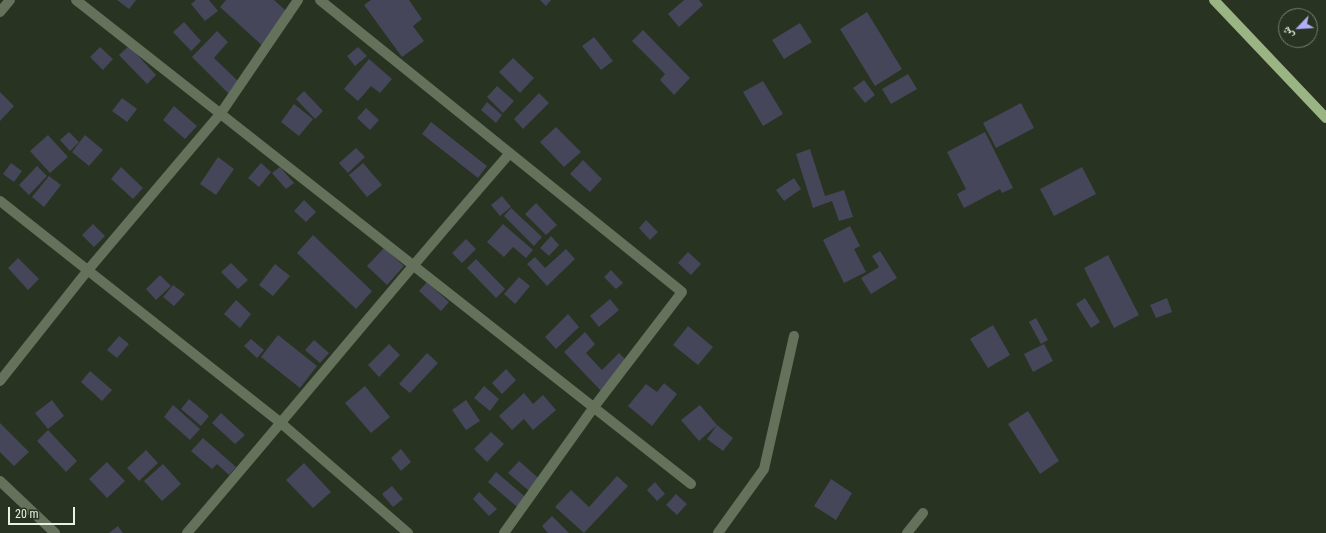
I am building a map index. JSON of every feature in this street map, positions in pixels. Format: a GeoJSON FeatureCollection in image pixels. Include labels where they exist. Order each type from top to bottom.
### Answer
{"type":"FeatureCollection","features":[{"type":"Feature","properties":{"kind":"main road"},"geometry":{"type":"LineString","coordinates":[[1214,0],[1326,118]]}},
{"type":"Feature","properties":{"kind":"street"},"geometry":{"type":"LineString","coordinates":[[0,12],[10,0]]}},
{"type":"Feature","properties":{"kind":"street"},"geometry":{"type":"LineString","coordinates":[[76,0],[691,484]]}},
{"type":"Feature","properties":{"kind":"street"},"geometry":{"type":"LineString","coordinates":[[0,381],[88,270],[221,113],[298,0]]}},
{"type":"Feature","properties":{"kind":"street"},"geometry":{"type":"LineString","coordinates":[[320,0],[682,292],[594,407],[504,533]]}},
{"type":"Feature","properties":{"kind":"street"},"geometry":{"type":"LineString","coordinates":[[187,533],[281,423],[413,264],[510,153]]}},
{"type":"Feature","properties":{"kind":"street"},"geometry":{"type":"LineString","coordinates":[[0,201],[281,423],[408,533]]}},
{"type":"Feature","properties":{"kind":"street"},"geometry":{"type":"LineString","coordinates":[[718,533],[764,469],[794,336]]}},
{"type":"Feature","properties":{"kind":"street"},"geometry":{"type":"LineString","coordinates":[[0,481],[54,533]]}},
{"type":"Feature","properties":{"kind":"street"},"geometry":{"type":"LineString","coordinates":[[907,533],[922,513]]}},
{"type":"Feature","properties":{"kind":"building"},"geometry":{"type":"Polygon","coordinates":[[[117,0],[136,0],[129,9],[117,0]]]}},
{"type":"Feature","properties":{"kind":"building"},"geometry":{"type":"Polygon","coordinates":[[[196,0],[209,0],[218,11],[205,21],[191,4],[196,0]]]}},
{"type":"Feature","properties":{"kind":"building"},"geometry":{"type":"Polygon","coordinates":[[[226,0],[274,0],[293,17],[267,50],[220,7],[226,0]]]}},
{"type":"Feature","properties":{"kind":"building"},"geometry":{"type":"Polygon","coordinates":[[[371,0],[409,0],[422,19],[413,26],[424,41],[402,57],[364,5],[371,0]]]}},
{"type":"Feature","properties":{"kind":"building"},"geometry":{"type":"Polygon","coordinates":[[[540,0],[551,0],[546,6],[540,0]]]}},
{"type":"Feature","properties":{"kind":"building"},"geometry":{"type":"Polygon","coordinates":[[[684,0],[699,0],[703,5],[679,27],[668,14],[684,0]]]}},
{"type":"Feature","properties":{"kind":"building"},"geometry":{"type":"Polygon","coordinates":[[[867,12],[902,69],[875,86],[840,29],[867,12]]]}},
{"type":"Feature","properties":{"kind":"building"},"geometry":{"type":"Polygon","coordinates":[[[184,22],[201,41],[191,51],[173,32],[184,22]]]}},
{"type":"Feature","properties":{"kind":"building"},"geometry":{"type":"Polygon","coordinates":[[[800,23],[812,42],[784,59],[772,40],[800,23]]]}},
{"type":"Feature","properties":{"kind":"building"},"geometry":{"type":"Polygon","coordinates":[[[643,30],[690,78],[674,95],[660,80],[665,74],[632,41],[643,30]]]}},
{"type":"Feature","properties":{"kind":"building"},"geometry":{"type":"Polygon","coordinates":[[[217,31],[228,42],[214,58],[240,83],[229,94],[192,57],[217,31]]]}},
{"type":"Feature","properties":{"kind":"building"},"geometry":{"type":"Polygon","coordinates":[[[594,37],[613,61],[601,70],[582,46],[594,37]]]}},
{"type":"Feature","properties":{"kind":"building"},"geometry":{"type":"Polygon","coordinates":[[[129,46],[156,75],[147,84],[119,55],[129,46]]]}},
{"type":"Feature","properties":{"kind":"building"},"geometry":{"type":"Polygon","coordinates":[[[100,47],[113,59],[103,70],[90,57],[100,47]]]}},
{"type":"Feature","properties":{"kind":"building"},"geometry":{"type":"Polygon","coordinates":[[[358,47],[367,56],[355,66],[347,56],[358,47]]]}},
{"type":"Feature","properties":{"kind":"building"},"geometry":{"type":"Polygon","coordinates":[[[513,58],[534,78],[520,93],[499,72],[513,58]]]}},
{"type":"Feature","properties":{"kind":"building"},"geometry":{"type":"Polygon","coordinates":[[[369,59],[392,79],[380,93],[371,86],[358,101],[344,89],[369,59]]]}},
{"type":"Feature","properties":{"kind":"building"},"geometry":{"type":"Polygon","coordinates":[[[908,74],[917,89],[891,104],[882,89],[908,74]]]}},
{"type":"Feature","properties":{"kind":"building"},"geometry":{"type":"Polygon","coordinates":[[[864,80],[875,95],[865,103],[853,88],[864,80]]]}},
{"type":"Feature","properties":{"kind":"building"},"geometry":{"type":"Polygon","coordinates":[[[763,81],[783,114],[763,126],[743,92],[763,81]]]}},
{"type":"Feature","properties":{"kind":"building"},"geometry":{"type":"Polygon","coordinates":[[[497,86],[514,101],[503,113],[487,97],[497,86]]]}},
{"type":"Feature","properties":{"kind":"building"},"geometry":{"type":"Polygon","coordinates":[[[304,91],[323,111],[315,119],[296,99],[304,91]]]}},
{"type":"Feature","properties":{"kind":"building"},"geometry":{"type":"Polygon","coordinates":[[[0,92],[14,106],[0,121],[0,92]]]}},
{"type":"Feature","properties":{"kind":"building"},"geometry":{"type":"Polygon","coordinates":[[[539,93],[549,103],[523,129],[514,119],[539,93]]]}},
{"type":"Feature","properties":{"kind":"building"},"geometry":{"type":"Polygon","coordinates":[[[122,98],[137,109],[127,122],[112,111],[122,98]]]}},
{"type":"Feature","properties":{"kind":"building"},"geometry":{"type":"Polygon","coordinates":[[[487,102],[502,115],[496,123],[481,110],[487,102]]]}},
{"type":"Feature","properties":{"kind":"building"},"geometry":{"type":"Polygon","coordinates":[[[1021,103],[1034,128],[996,148],[983,123],[1021,103]]]}},
{"type":"Feature","properties":{"kind":"building"},"geometry":{"type":"Polygon","coordinates":[[[294,104],[313,119],[299,136],[281,122],[294,104]]]}},
{"type":"Feature","properties":{"kind":"building"},"geometry":{"type":"Polygon","coordinates":[[[174,106],[197,126],[185,139],[163,120],[174,106]]]}},
{"type":"Feature","properties":{"kind":"building"},"geometry":{"type":"Polygon","coordinates":[[[366,108],[379,120],[370,130],[357,118],[366,108]]]}},
{"type":"Feature","properties":{"kind":"building"},"geometry":{"type":"Polygon","coordinates":[[[431,122],[487,166],[478,178],[422,134],[431,122]]]}},
{"type":"Feature","properties":{"kind":"building"},"geometry":{"type":"Polygon","coordinates":[[[556,127],[581,152],[564,167],[540,142],[556,127]]]}},
{"type":"Feature","properties":{"kind":"building"},"geometry":{"type":"Polygon","coordinates":[[[69,132],[79,142],[70,151],[60,140],[69,132]]]}},
{"type":"Feature","properties":{"kind":"building"},"geometry":{"type":"Polygon","coordinates":[[[985,132],[1013,188],[1002,193],[1000,189],[964,208],[957,194],[966,189],[947,152],[985,132]]]}},
{"type":"Feature","properties":{"kind":"building"},"geometry":{"type":"Polygon","coordinates":[[[48,135],[68,157],[50,173],[30,151],[48,135]]]}},
{"type":"Feature","properties":{"kind":"building"},"geometry":{"type":"Polygon","coordinates":[[[85,135],[103,150],[89,166],[72,152],[85,135]]]}},
{"type":"Feature","properties":{"kind":"building"},"geometry":{"type":"Polygon","coordinates":[[[356,148],[365,157],[348,173],[339,163],[356,148]]]}},
{"type":"Feature","properties":{"kind":"building"},"geometry":{"type":"Polygon","coordinates":[[[810,149],[825,196],[844,190],[853,217],[839,221],[832,201],[813,208],[796,154],[810,149]]]}},
{"type":"Feature","properties":{"kind":"building"},"geometry":{"type":"Polygon","coordinates":[[[218,157],[234,169],[216,195],[200,184],[218,157]]]}},
{"type":"Feature","properties":{"kind":"building"},"geometry":{"type":"Polygon","coordinates":[[[583,160],[602,179],[590,192],[570,174],[583,160]]]}},
{"type":"Feature","properties":{"kind":"building"},"geometry":{"type":"Polygon","coordinates":[[[11,163],[22,171],[14,182],[3,174],[11,163]]]}},
{"type":"Feature","properties":{"kind":"building"},"geometry":{"type":"Polygon","coordinates":[[[261,163],[271,172],[259,187],[248,178],[261,163]]]}},
{"type":"Feature","properties":{"kind":"building"},"geometry":{"type":"Polygon","coordinates":[[[363,163],[382,185],[367,197],[349,175],[363,163]]]}},
{"type":"Feature","properties":{"kind":"building"},"geometry":{"type":"Polygon","coordinates":[[[37,166],[47,176],[29,195],[19,185],[37,166]]]}},
{"type":"Feature","properties":{"kind":"building"},"geometry":{"type":"Polygon","coordinates":[[[121,167],[143,188],[133,199],[111,179],[121,167]]]}},
{"type":"Feature","properties":{"kind":"building"},"geometry":{"type":"Polygon","coordinates":[[[280,167],[294,183],[286,189],[272,173],[280,167]]]}},
{"type":"Feature","properties":{"kind":"building"},"geometry":{"type":"Polygon","coordinates":[[[1082,167],[1096,194],[1054,216],[1040,189],[1082,167]]]}},
{"type":"Feature","properties":{"kind":"building"},"geometry":{"type":"Polygon","coordinates":[[[49,176],[61,185],[44,207],[32,197],[49,176]]]}},
{"type":"Feature","properties":{"kind":"building"},"geometry":{"type":"Polygon","coordinates":[[[794,178],[801,189],[784,201],[776,190],[794,178]]]}},
{"type":"Feature","properties":{"kind":"building"},"geometry":{"type":"Polygon","coordinates":[[[502,196],[511,207],[500,216],[491,205],[502,196]]]}},
{"type":"Feature","properties":{"kind":"building"},"geometry":{"type":"Polygon","coordinates":[[[304,200],[316,212],[306,222],[294,211],[304,200]]]}},
{"type":"Feature","properties":{"kind":"building"},"geometry":{"type":"Polygon","coordinates":[[[536,203],[557,225],[546,235],[525,214],[536,203]]]}},
{"type":"Feature","properties":{"kind":"building"},"geometry":{"type":"Polygon","coordinates":[[[511,208],[542,237],[534,246],[504,216],[511,208]]]}},
{"type":"Feature","properties":{"kind":"building"},"geometry":{"type":"Polygon","coordinates":[[[646,220],[658,232],[650,240],[639,228],[646,220]]]}},
{"type":"Feature","properties":{"kind":"building"},"geometry":{"type":"Polygon","coordinates":[[[93,224],[105,236],[94,247],[82,235],[93,224]]]}},
{"type":"Feature","properties":{"kind":"building"},"geometry":{"type":"Polygon","coordinates":[[[503,224],[533,250],[526,258],[513,247],[504,257],[487,242],[503,224]]]}},
{"type":"Feature","properties":{"kind":"building"},"geometry":{"type":"Polygon","coordinates":[[[850,226],[860,246],[854,249],[866,272],[844,283],[823,240],[850,226]]]}},
{"type":"Feature","properties":{"kind":"building"},"geometry":{"type":"Polygon","coordinates":[[[313,235],[372,291],[356,309],[297,253],[313,235]]]}},
{"type":"Feature","properties":{"kind":"building"},"geometry":{"type":"Polygon","coordinates":[[[551,236],[559,245],[549,256],[540,248],[551,236]]]}},
{"type":"Feature","properties":{"kind":"building"},"geometry":{"type":"Polygon","coordinates":[[[466,239],[476,249],[462,263],[452,253],[466,239]]]}},
{"type":"Feature","properties":{"kind":"building"},"geometry":{"type":"Polygon","coordinates":[[[384,248],[404,266],[387,285],[367,266],[384,248]]]}},
{"type":"Feature","properties":{"kind":"building"},"geometry":{"type":"Polygon","coordinates":[[[566,249],[575,259],[547,286],[527,264],[535,257],[545,268],[566,249]]]}},
{"type":"Feature","properties":{"kind":"building"},"geometry":{"type":"Polygon","coordinates":[[[880,251],[897,278],[871,294],[861,278],[879,267],[872,256],[880,251]]]}},
{"type":"Feature","properties":{"kind":"building"},"geometry":{"type":"Polygon","coordinates":[[[688,252],[701,264],[691,275],[678,263],[688,252]]]}},
{"type":"Feature","properties":{"kind":"building"},"geometry":{"type":"Polygon","coordinates":[[[1108,255],[1139,315],[1114,328],[1084,268],[1108,255]]]}},
{"type":"Feature","properties":{"kind":"building"},"geometry":{"type":"Polygon","coordinates":[[[18,258],[39,279],[28,290],[8,268],[18,258]]]}},
{"type":"Feature","properties":{"kind":"building"},"geometry":{"type":"Polygon","coordinates":[[[476,259],[505,289],[496,298],[467,268],[476,259]]]}},
{"type":"Feature","properties":{"kind":"building"},"geometry":{"type":"Polygon","coordinates":[[[231,263],[248,280],[238,289],[221,272],[231,263]]]}},
{"type":"Feature","properties":{"kind":"building"},"geometry":{"type":"Polygon","coordinates":[[[275,264],[290,276],[273,296],[259,285],[275,264]]]}},
{"type":"Feature","properties":{"kind":"building"},"geometry":{"type":"Polygon","coordinates":[[[611,270],[623,283],[616,289],[604,277],[611,270]]]}},
{"type":"Feature","properties":{"kind":"building"},"geometry":{"type":"Polygon","coordinates":[[[160,275],[171,286],[156,300],[146,289],[160,275]]]}},
{"type":"Feature","properties":{"kind":"building"},"geometry":{"type":"Polygon","coordinates":[[[519,277],[530,286],[515,304],[504,294],[519,277]]]}},
{"type":"Feature","properties":{"kind":"building"},"geometry":{"type":"Polygon","coordinates":[[[427,282],[449,302],[441,311],[419,291],[427,282]]]}},
{"type":"Feature","properties":{"kind":"building"},"geometry":{"type":"Polygon","coordinates":[[[173,285],[185,294],[174,306],[163,297],[173,285]]]}},
{"type":"Feature","properties":{"kind":"building"},"geometry":{"type":"Polygon","coordinates":[[[1085,298],[1100,322],[1091,328],[1076,304],[1085,298]]]}},
{"type":"Feature","properties":{"kind":"building"},"geometry":{"type":"Polygon","coordinates":[[[1167,298],[1172,312],[1156,318],[1150,305],[1167,298]]]}},
{"type":"Feature","properties":{"kind":"building"},"geometry":{"type":"Polygon","coordinates":[[[610,299],[619,310],[599,327],[590,316],[610,299]]]}},
{"type":"Feature","properties":{"kind":"building"},"geometry":{"type":"Polygon","coordinates":[[[236,300],[251,314],[240,328],[224,314],[236,300]]]}},
{"type":"Feature","properties":{"kind":"building"},"geometry":{"type":"Polygon","coordinates":[[[568,314],[579,327],[556,349],[545,337],[568,314]]]}},
{"type":"Feature","properties":{"kind":"building"},"geometry":{"type":"Polygon","coordinates":[[[1036,318],[1048,340],[1041,344],[1029,322],[1036,318]]]}},
{"type":"Feature","properties":{"kind":"building"},"geometry":{"type":"Polygon","coordinates":[[[993,325],[1010,355],[988,368],[970,339],[993,325]]]}},
{"type":"Feature","properties":{"kind":"building"},"geometry":{"type":"Polygon","coordinates":[[[688,326],[713,347],[698,365],[673,345],[688,326]]]}},
{"type":"Feature","properties":{"kind":"building"},"geometry":{"type":"Polygon","coordinates":[[[585,332],[595,344],[586,353],[602,370],[619,353],[630,364],[602,392],[564,352],[585,332]]]}},
{"type":"Feature","properties":{"kind":"building"},"geometry":{"type":"Polygon","coordinates":[[[278,335],[317,366],[300,388],[261,357],[278,335]]]}},
{"type":"Feature","properties":{"kind":"building"},"geometry":{"type":"Polygon","coordinates":[[[119,336],[129,344],[117,358],[107,350],[119,336]]]}},
{"type":"Feature","properties":{"kind":"building"},"geometry":{"type":"Polygon","coordinates":[[[251,339],[264,350],[257,358],[244,346],[251,339]]]}},
{"type":"Feature","properties":{"kind":"building"},"geometry":{"type":"Polygon","coordinates":[[[314,340],[329,353],[320,363],[305,350],[314,340]]]}},
{"type":"Feature","properties":{"kind":"building"},"geometry":{"type":"Polygon","coordinates":[[[389,344],[400,355],[379,377],[368,365],[389,344]]]}},
{"type":"Feature","properties":{"kind":"building"},"geometry":{"type":"Polygon","coordinates":[[[1044,344],[1053,361],[1033,372],[1024,354],[1044,344]]]}},
{"type":"Feature","properties":{"kind":"building"},"geometry":{"type":"Polygon","coordinates":[[[427,353],[438,363],[410,393],[399,384],[427,353]]]}},
{"type":"Feature","properties":{"kind":"building"},"geometry":{"type":"Polygon","coordinates":[[[506,369],[516,380],[502,394],[492,383],[506,369]]]}},
{"type":"Feature","properties":{"kind":"building"},"geometry":{"type":"Polygon","coordinates":[[[90,371],[112,390],[102,401],[81,382],[90,371]]]}},
{"type":"Feature","properties":{"kind":"building"},"geometry":{"type":"Polygon","coordinates":[[[664,383],[677,394],[652,426],[628,406],[646,384],[657,392],[664,383]]]}},
{"type":"Feature","properties":{"kind":"building"},"geometry":{"type":"Polygon","coordinates":[[[365,386],[390,417],[371,433],[345,403],[365,386]]]}},
{"type":"Feature","properties":{"kind":"building"},"geometry":{"type":"Polygon","coordinates":[[[484,386],[499,399],[490,411],[474,398],[484,386]]]}},
{"type":"Feature","properties":{"kind":"building"},"geometry":{"type":"Polygon","coordinates":[[[524,393],[533,404],[543,395],[556,410],[533,430],[524,419],[512,430],[499,416],[524,393]]]}},
{"type":"Feature","properties":{"kind":"building"},"geometry":{"type":"Polygon","coordinates":[[[189,399],[209,416],[201,426],[181,409],[189,399]]]}},
{"type":"Feature","properties":{"kind":"building"},"geometry":{"type":"Polygon","coordinates":[[[52,400],[64,416],[48,429],[35,413],[52,400]]]}},
{"type":"Feature","properties":{"kind":"building"},"geometry":{"type":"Polygon","coordinates":[[[466,400],[480,421],[466,430],[452,410],[466,400]]]}},
{"type":"Feature","properties":{"kind":"building"},"geometry":{"type":"Polygon","coordinates":[[[173,405],[200,429],[190,440],[164,417],[173,405]]]}},
{"type":"Feature","properties":{"kind":"building"},"geometry":{"type":"Polygon","coordinates":[[[700,405],[717,425],[699,441],[681,420],[700,405]]]}},
{"type":"Feature","properties":{"kind":"building"},"geometry":{"type":"Polygon","coordinates":[[[1028,411],[1059,461],[1040,474],[1008,424],[1028,411]]]}},
{"type":"Feature","properties":{"kind":"building"},"geometry":{"type":"Polygon","coordinates":[[[221,413],[245,435],[235,444],[212,423],[221,413]]]}},
{"type":"Feature","properties":{"kind":"building"},"geometry":{"type":"Polygon","coordinates":[[[0,423],[29,452],[14,466],[0,452],[0,423]]]}},
{"type":"Feature","properties":{"kind":"building"},"geometry":{"type":"Polygon","coordinates":[[[717,425],[733,438],[723,451],[707,439],[717,425]]]}},
{"type":"Feature","properties":{"kind":"building"},"geometry":{"type":"Polygon","coordinates":[[[48,430],[77,461],[66,472],[37,441],[48,430]]]}},
{"type":"Feature","properties":{"kind":"building"},"geometry":{"type":"Polygon","coordinates":[[[491,432],[504,444],[487,462],[474,449],[491,432]]]}},
{"type":"Feature","properties":{"kind":"building"},"geometry":{"type":"Polygon","coordinates":[[[203,438],[236,467],[229,475],[217,464],[212,469],[191,451],[203,438]]]}},
{"type":"Feature","properties":{"kind":"building"},"geometry":{"type":"Polygon","coordinates":[[[401,449],[411,462],[401,471],[391,458],[401,449]]]}},
{"type":"Feature","properties":{"kind":"building"},"geometry":{"type":"Polygon","coordinates":[[[146,450],[158,463],[139,481],[127,468],[146,450]]]}},
{"type":"Feature","properties":{"kind":"building"},"geometry":{"type":"Polygon","coordinates":[[[519,461],[544,483],[534,495],[508,473],[519,461]]]}},
{"type":"Feature","properties":{"kind":"building"},"geometry":{"type":"Polygon","coordinates":[[[107,462],[125,481],[107,498],[89,479],[107,462]]]}},
{"type":"Feature","properties":{"kind":"building"},"geometry":{"type":"Polygon","coordinates":[[[304,463],[331,492],[313,508],[286,480],[304,463]]]}},
{"type":"Feature","properties":{"kind":"building"},"geometry":{"type":"Polygon","coordinates":[[[163,464],[181,484],[162,501],[144,481],[163,464]]]}},
{"type":"Feature","properties":{"kind":"building"},"geometry":{"type":"Polygon","coordinates":[[[496,472],[530,501],[522,511],[488,482],[496,472]]]}},
{"type":"Feature","properties":{"kind":"building"},"geometry":{"type":"Polygon","coordinates":[[[617,476],[628,486],[584,533],[555,507],[571,490],[589,507],[617,476]]]}},
{"type":"Feature","properties":{"kind":"building"},"geometry":{"type":"Polygon","coordinates":[[[831,479],[852,493],[836,520],[814,506],[831,479]]]}},
{"type":"Feature","properties":{"kind":"building"},"geometry":{"type":"Polygon","coordinates":[[[655,482],[665,494],[657,501],[647,490],[655,482]]]}},
{"type":"Feature","properties":{"kind":"building"},"geometry":{"type":"Polygon","coordinates":[[[392,486],[403,499],[393,507],[382,494],[392,486]]]}},
{"type":"Feature","properties":{"kind":"building"},"geometry":{"type":"Polygon","coordinates":[[[479,492],[497,509],[489,516],[473,499],[479,492]]]}},
{"type":"Feature","properties":{"kind":"building"},"geometry":{"type":"Polygon","coordinates":[[[676,494],[687,504],[677,515],[666,505],[676,494]]]}},
{"type":"Feature","properties":{"kind":"building"},"geometry":{"type":"Polygon","coordinates":[[[552,516],[569,533],[548,533],[542,526],[552,516]]]}},
{"type":"Feature","properties":{"kind":"building"},"geometry":{"type":"Polygon","coordinates":[[[118,526],[123,533],[109,533],[118,526]]]}}]}
